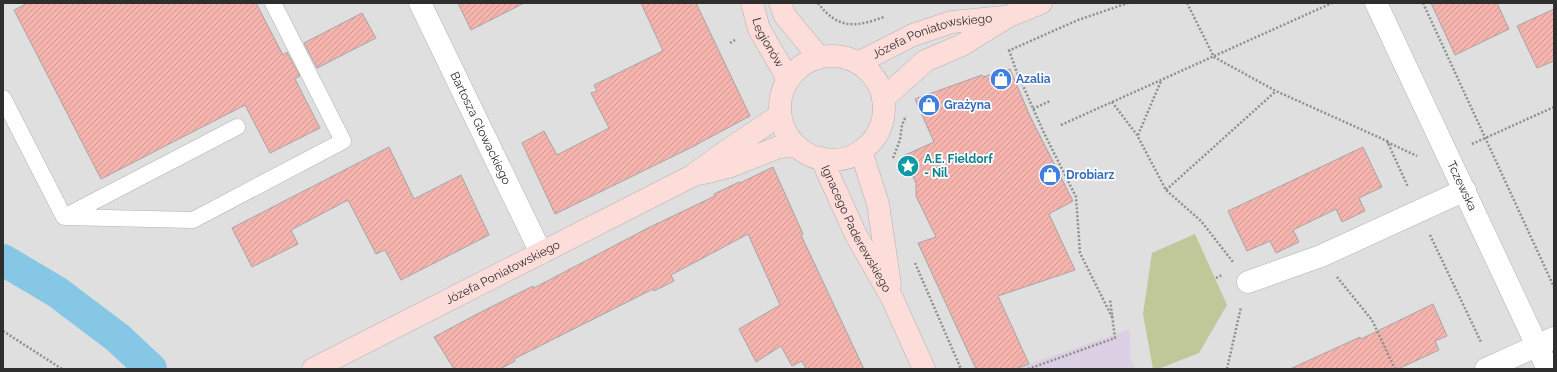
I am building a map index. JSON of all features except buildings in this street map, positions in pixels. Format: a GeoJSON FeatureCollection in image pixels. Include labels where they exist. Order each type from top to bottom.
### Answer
{"type":"FeatureCollection","features":[{"type":"Feature","properties":{"kind":"main road","name":"Legionów"},"geometry":{"type":"LineString","coordinates":[[752,3],[760,29],[783,70],[787,81]]}},
{"type":"Feature","properties":{"kind":"main road"},"geometry":{"type":"LineString","coordinates":[[780,3],[785,16],[819,57]]}},
{"type":"Feature","properties":{"kind":"main road","name":"Józefa Poniatowskiego"},"geometry":{"type":"LineString","coordinates":[[883,99],[925,61],[962,45],[1009,16],[1040,3]]}},
{"type":"Feature","properties":{"kind":"main road","name":"Józefa Poniatowskiego"},"geometry":{"type":"LineString","coordinates":[[858,63],[914,35],[952,22],[1009,16]]}},
{"type":"Feature","properties":{"kind":"main road"},"geometry":{"type":"LineString","coordinates":[[832,56],[846,58],[858,63],[870,72],[878,85],[883,99],[883,114],[879,128],[872,141],[861,151],[848,157],[835,160],[808,154],[797,146],[789,137],[783,126],[780,115],[782,92],[787,81],[796,70],[806,62],[819,57],[832,56]]}},
{"type":"Feature","properties":{"kind":"main road","name":"Józefa Poniatowskiego"},"geometry":{"type":"LineString","coordinates":[[313,369],[692,176],[780,115]]}},
{"type":"Feature","properties":{"kind":"main road","name":"Józefa Poniatowskiego"},"geometry":{"type":"LineString","coordinates":[[692,176],[731,166],[779,147],[797,146]]}},
{"type":"Feature","properties":{"kind":"main road","name":"Ignacego Paderewskiego"},"geometry":{"type":"LineString","coordinates":[[861,151],[878,204],[892,298]]}},
{"type":"Feature","properties":{"kind":"main road","name":"Ignacego Paderewskiego"},"geometry":{"type":"LineString","coordinates":[[821,158],[856,235],[892,298],[924,369]]}},
{"type":"Feature","properties":{"kind":"street","name":"Bartosza Głowackiego"},"geometry":{"type":"LineString","coordinates":[[420,3],[541,253]]}},
{"type":"Feature","properties":{"kind":"street","name":"Tczewska"},"geometry":{"type":"LineString","coordinates":[[1376,3],[1465,190],[1546,342],[1548,369]]}},
{"type":"Feature","properties":{"kind":"street"},"geometry":{"type":"LineString","coordinates":[[1248,282],[1321,256],[1465,190]]}},
{"type":"Feature","properties":{"kind":"street"},"geometry":{"type":"LineString","coordinates":[[1489,368],[1546,342]]}},
{"type":"Feature","properties":{"kind":"lane"},"geometry":{"type":"LineString","coordinates":[[64,217],[193,220],[343,141],[273,3]]}},
{"type":"Feature","properties":{"kind":"lane"},"geometry":{"type":"LineString","coordinates":[[3,98],[64,217]]}},
{"type":"Feature","properties":{"kind":"lane"},"geometry":{"type":"LineString","coordinates":[[64,217],[237,127]]}},
{"type":"Feature","properties":{"kind":"path"},"geometry":{"type":"LineString","coordinates":[[818,3],[824,11],[835,19],[854,25],[867,23],[888,16]]}},
{"type":"Feature","properties":{"kind":"path"},"geometry":{"type":"LineString","coordinates":[[1113,319],[1080,253],[1076,197],[1032,109],[1008,50],[1078,20],[1128,3]]}},
{"type":"Feature","properties":{"kind":"path"},"geometry":{"type":"LineString","coordinates":[[1187,3],[1214,57],[1276,91],[1387,141],[1489,368]]}},
{"type":"Feature","properties":{"kind":"path"},"geometry":{"type":"LineString","coordinates":[[1061,125],[1332,3]]}},
{"type":"Feature","properties":{"kind":"path"},"geometry":{"type":"LineString","coordinates":[[1423,3],[1554,287]]}},
{"type":"Feature","properties":{"kind":"path"},"geometry":{"type":"LineString","coordinates":[[1137,135],[1161,80]]}},
{"type":"Feature","properties":{"kind":"path"},"geometry":{"type":"LineString","coordinates":[[1166,190],[1276,91]]}},
{"type":"Feature","properties":{"kind":"path"},"geometry":{"type":"LineString","coordinates":[[1032,109],[1050,101]]}},
{"type":"Feature","properties":{"kind":"path"},"geometry":{"type":"LineString","coordinates":[[1112,102],[1137,135],[1166,190],[1174,198]]}},
{"type":"Feature","properties":{"kind":"path"},"geometry":{"type":"LineString","coordinates":[[892,161],[900,140],[902,125],[908,112]]}},
{"type":"Feature","properties":{"kind":"path"},"geometry":{"type":"LineString","coordinates":[[912,256],[961,369]]}},
{"type":"Feature","properties":{"kind":"path"},"geometry":{"type":"LineString","coordinates":[[1321,256],[1372,320],[1395,369]]}},
{"type":"Feature","properties":{"kind":"path"},"geometry":{"type":"LineString","coordinates":[[1028,369],[1115,338],[1110,299]]}},
{"type":"Feature","properties":{"kind":"path"},"geometry":{"type":"LineString","coordinates":[[3,331],[62,369]]}},
{"type":"Feature","properties":{"kind":"shaded area"},"geometry":{"type":"Polygon","coordinates":[[[1130,329],[1131,360],[1135,369],[1015,369],[1130,329]]]}},
{"type":"Feature","properties":{"kind":"green space"},"geometry":{"type":"Polygon","coordinates":[[[1195,234],[1227,305],[1199,353],[1158,369],[1153,369],[1143,314],[1152,253],[1195,234]]]}},
{"type":"Feature","properties":{"kind":"waterway"},"geometry":{"type":"LineString","coordinates":[[3,260],[57,292],[118,338],[151,369]]}},
{"type":"Feature","properties":{"kind":"place","name":"Azalia"},"geometry":{"type":"Point","coordinates":[1001,79]}},
{"type":"Feature","properties":{"kind":"place","name":"Grażyna"},"geometry":{"type":"Point","coordinates":[929,105]}},
{"type":"Feature","properties":{"kind":"place","name":"A.E. Fieldorf - Nil"},"geometry":{"type":"Point","coordinates":[908,166]}},
{"type":"Feature","properties":{"kind":"place","name":"Drobiarz"},"geometry":{"type":"Point","coordinates":[1050,175]}}]}
